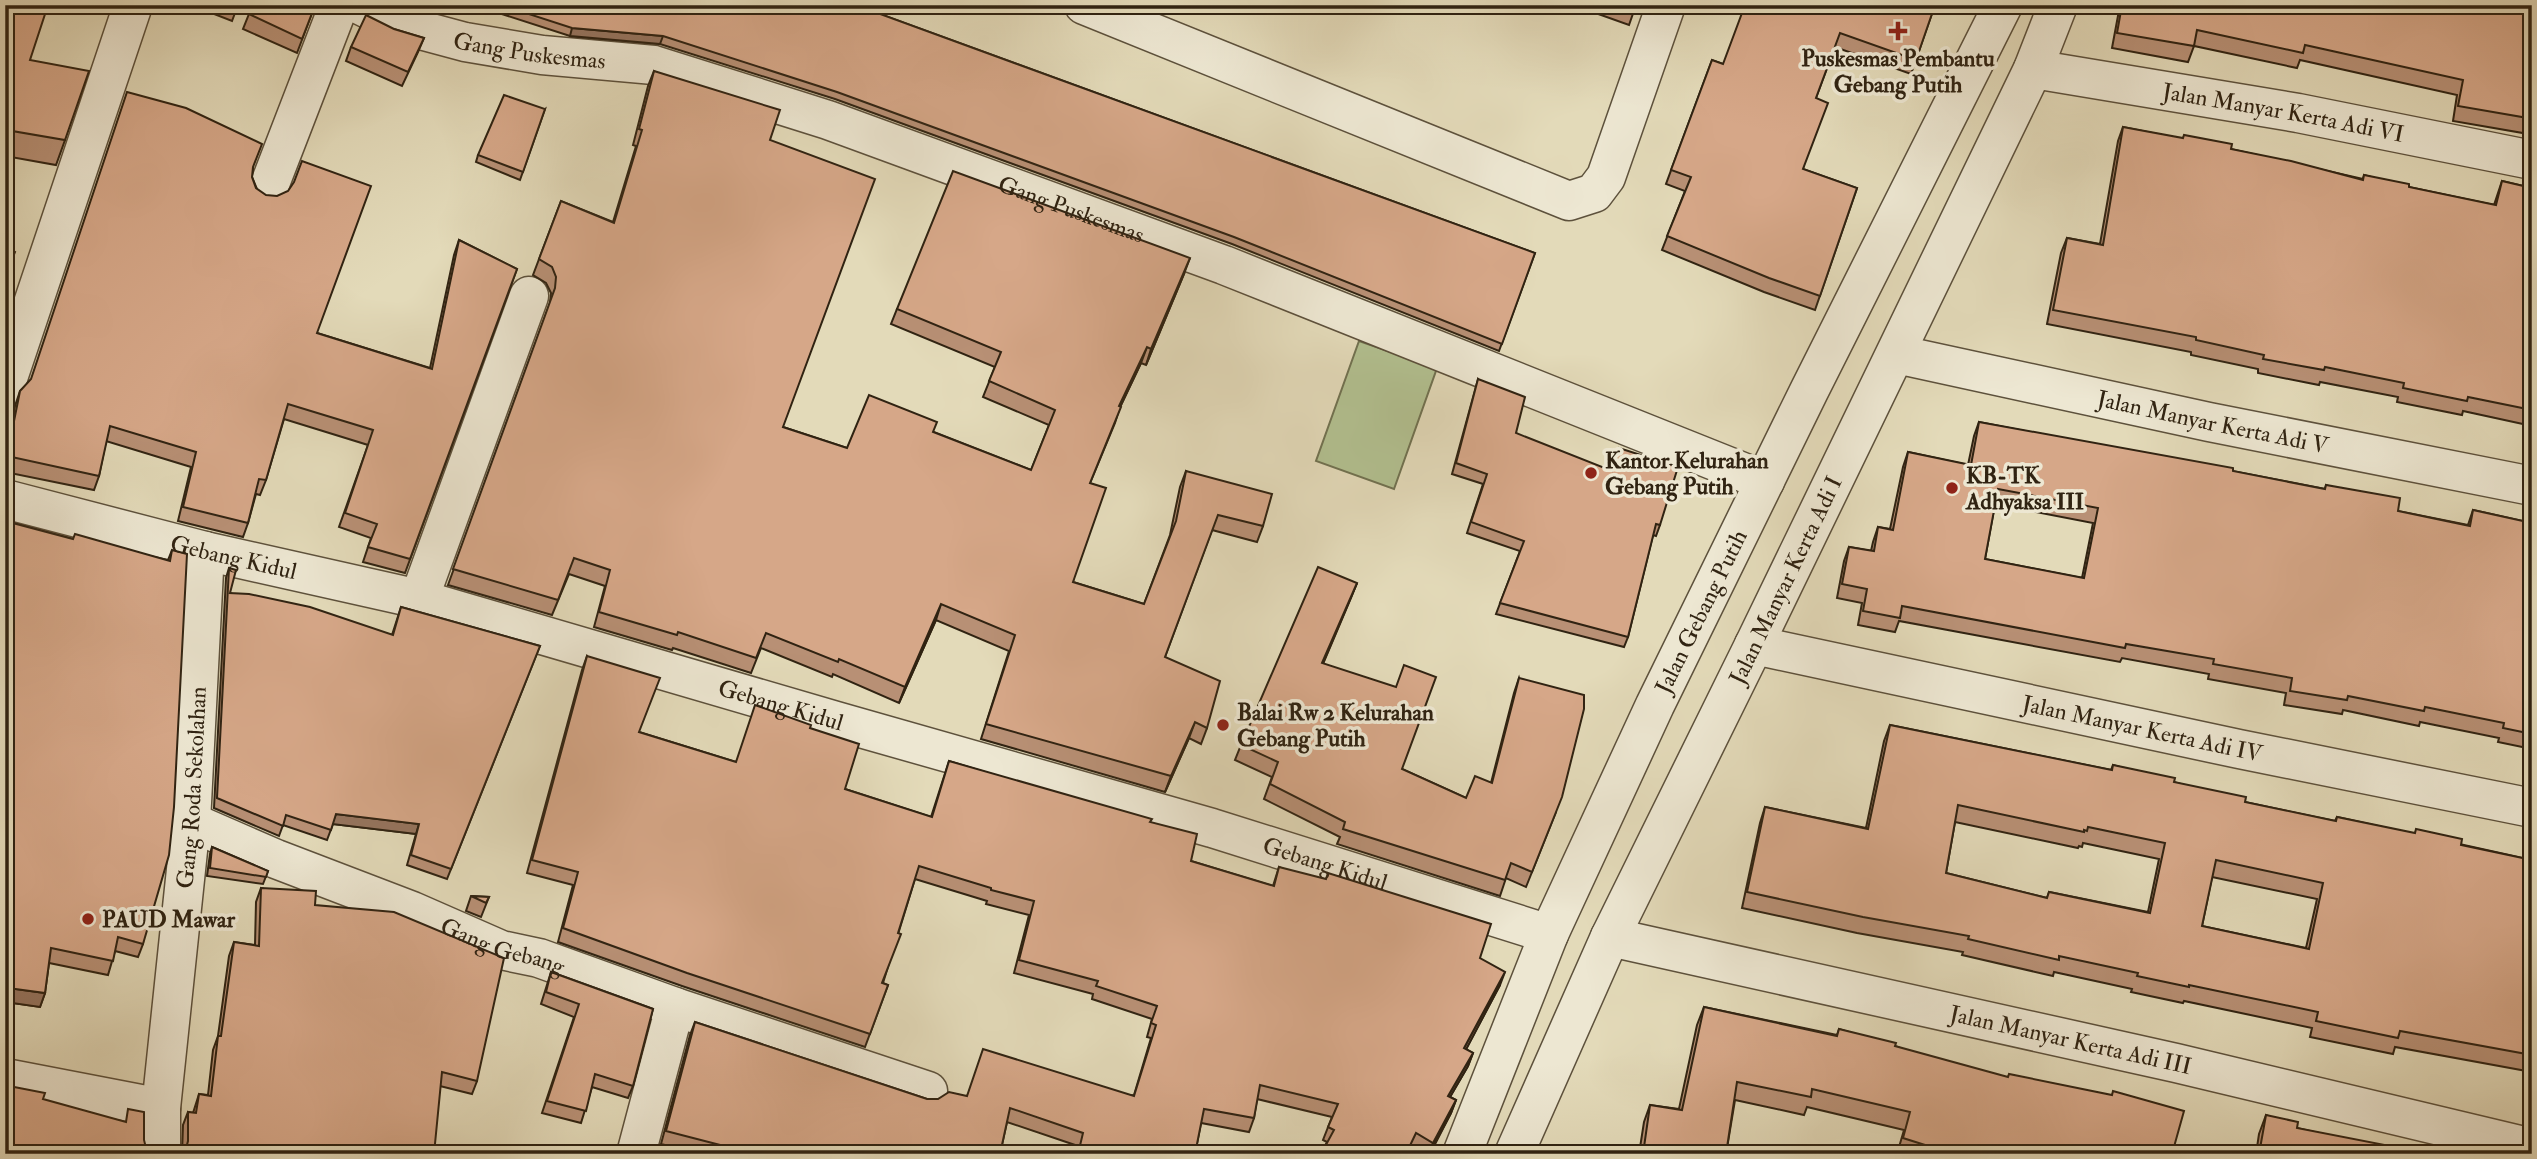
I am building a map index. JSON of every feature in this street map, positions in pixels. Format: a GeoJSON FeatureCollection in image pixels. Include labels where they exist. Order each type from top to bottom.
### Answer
{"type":"FeatureCollection","features":[{"type":"Feature","properties":{"kind":"street"},"geometry":{"type":"LineString","coordinates":[[5,387],[133,5]]}},
{"type":"Feature","properties":{"kind":"street"},"geometry":{"type":"LineString","coordinates":[[268,189],[339,5]]}},
{"type":"Feature","properties":{"kind":"street","name":"Gang Puskesmas"},"geometry":{"type":"LineString","coordinates":[[360,5],[398,24],[465,41],[542,55],[654,65],[828,120],[1224,265],[1765,481]]}},
{"type":"Feature","properties":{"kind":"street"},"geometry":{"type":"LineString","coordinates":[[1084,5],[1569,201],[1594,193],[1606,177],[1666,5]]}},
{"type":"Feature","properties":{"kind":"street","name":"Jalan Gebang Putih"},"geometry":{"type":"LineString","coordinates":[[1462,1154],[1549,934],[1655,705],[2003,5]]}},
{"type":"Feature","properties":{"kind":"street","name":"Jalan Manyar Kerta Adi I"},"geometry":{"type":"LineString","coordinates":[[1514,1154],[1610,937],[2033,69],[2058,5]]}},
{"type":"Feature","properties":{"kind":"street","name":"Jalan Manyar Kerta Adi VI"},"geometry":{"type":"LineString","coordinates":[[2033,69],[2298,113],[2532,160]]}},
{"type":"Feature","properties":{"kind":"street"},"geometry":{"type":"LineString","coordinates":[[419,599],[529,296]]}},
{"type":"Feature","properties":{"kind":"street","name":"Jalan Manyar Kerta Adi V"},"geometry":{"type":"LineString","coordinates":[[1896,354],[2209,422],[2532,486]]}},
{"type":"Feature","properties":{"kind":"street","name":"Gebang Kidul"},"geometry":{"type":"LineString","coordinates":[[5,499],[205,551],[419,599],[1212,828],[1549,934]]}},
{"type":"Feature","properties":{"kind":"street","name":"Gang Roda Sekolahan"},"geometry":{"type":"LineString","coordinates":[[161,1154],[161,1108],[191,822],[205,551]]}},
{"type":"Feature","properties":{"kind":"street","name":"Jalan Manyar Kerta Adi IV"},"geometry":{"type":"LineString","coordinates":[[1754,645],[2532,808]]}},
{"type":"Feature","properties":{"kind":"street","name":"Gang Gebang"},"geometry":{"type":"LineString","coordinates":[[191,822],[501,950],[539,958],[928,1091]]}},
{"type":"Feature","properties":{"kind":"street","name":"Jalan Manyar Kerta Adi III"},"geometry":{"type":"LineString","coordinates":[[1610,937],[2189,1066],[2532,1148]]}},
{"type":"Feature","properties":{"kind":"street"},"geometry":{"type":"LineString","coordinates":[[636,1154],[676,1007]]}},
{"type":"Feature","properties":{"kind":"street"},"geometry":{"type":"LineString","coordinates":[[5,1078],[161,1108]]}},
{"type":"Feature","properties":{"kind":"green space"},"geometry":{"type":"Polygon","coordinates":[[[1359,341],[1437,368],[1394,489],[1316,461],[1359,341]]]}},
{"type":"Feature","properties":{"kind":"building"},"geometry":{"type":"Polygon","coordinates":[[[5,5],[48,5],[30,60],[89,71],[65,140],[6,130],[5,133],[5,5]]]}},
{"type":"Feature","properties":{"kind":"building"},"geometry":{"type":"Polygon","coordinates":[[[214,5],[237,5],[234,13],[214,5]]]}},
{"type":"Feature","properties":{"kind":"building"},"geometry":{"type":"Polygon","coordinates":[[[253,5],[309,5],[314,8],[302,39],[249,14],[253,5]]]}},
{"type":"Feature","properties":{"kind":"building"},"geometry":{"type":"Polygon","coordinates":[[[501,5],[871,5],[869,10],[1535,253],[1502,344],[1234,237],[837,92],[663,36],[572,28],[501,5]]]}},
{"type":"Feature","properties":{"kind":"building"},"geometry":{"type":"Polygon","coordinates":[[[1745,5],[1935,5],[1916,60],[1840,33],[1816,98],[1828,103],[1803,169],[1857,188],[1820,296],[1667,236],[1691,177],[1671,170],[1712,60],[1723,64],[1745,5]]]}},
{"type":"Feature","properties":{"kind":"building"},"geometry":{"type":"Polygon","coordinates":[[[2122,5],[2532,5],[2532,98],[2528,118],[2458,106],[2463,80],[2305,45],[2303,53],[2197,30],[2194,46],[2117,33],[2122,5]]]}},
{"type":"Feature","properties":{"kind":"building"},"geometry":{"type":"Polygon","coordinates":[[[366,15],[394,29],[424,38],[408,72],[351,47],[366,15]]]}},
{"type":"Feature","properties":{"kind":"building"},"geometry":{"type":"Polygon","coordinates":[[[654,71],[780,110],[770,140],[875,179],[783,427],[847,448],[869,395],[937,422],[933,432],[1031,470],[1055,410],[989,381],[1001,352],[897,309],[953,171],[1190,258],[1151,349],[1147,347],[1119,406],[1121,407],[1090,483],[1106,488],[1073,582],[1144,604],[1176,521],[1186,471],[1272,494],[1263,526],[1218,515],[1165,657],[1220,681],[1207,728],[1195,722],[1171,776],[986,724],[1015,635],[941,604],[905,687],[839,659],[838,662],[766,633],[756,658],[678,632],[677,635],[599,612],[610,570],[574,558],[558,600],[453,569],[555,288],[556,277],[552,267],[539,259],[561,201],[614,223],[642,130],[639,129],[654,71]]]}},
{"type":"Feature","properties":{"kind":"building"},"geometry":{"type":"Polygon","coordinates":[[[127,92],[186,108],[262,144],[252,177],[256,188],[266,195],[277,196],[288,191],[302,161],[371,186],[317,333],[432,369],[459,240],[517,269],[410,559],[368,547],[377,524],[345,513],[373,430],[288,404],[266,480],[259,479],[248,523],[183,507],[196,452],[110,426],[99,476],[7,456],[20,391],[31,379],[127,92]]]}},
{"type":"Feature","properties":{"kind":"building"},"geometry":{"type":"Polygon","coordinates":[[[504,95],[545,109],[523,172],[478,155],[504,95]]]}},
{"type":"Feature","properties":{"kind":"building"},"geometry":{"type":"Polygon","coordinates":[[[2123,127],[2232,144],[2231,149],[2363,180],[2364,175],[2496,205],[2502,181],[2532,188],[2532,410],[2403,388],[2404,383],[2325,367],[2324,370],[2263,359],[2264,355],[2196,340],[2196,337],[2053,310],[2067,238],[2103,245],[2123,127]]]}},
{"type":"Feature","properties":{"kind":"building"},"geometry":{"type":"Polygon","coordinates":[[[5,247],[15,252],[5,277],[5,247]]]}},
{"type":"Feature","properties":{"kind":"building"},"geometry":{"type":"Polygon","coordinates":[[[1478,379],[1525,397],[1516,433],[1612,471],[1619,448],[1678,467],[1660,525],[1656,524],[1628,637],[1500,603],[1524,541],[1471,522],[1487,474],[1456,463],[1478,379]]]}},
{"type":"Feature","properties":{"kind":"building"},"geometry":{"type":"Polygon","coordinates":[[[1979,422],[2233,468],[2233,471],[2325,489],[2326,485],[2400,498],[2398,511],[2470,526],[2473,510],[2532,523],[2532,734],[2503,728],[2504,723],[2425,707],[2424,711],[2348,696],[2347,700],[2290,691],[2292,678],[2213,664],[2214,659],[2126,644],[2125,648],[1902,606],[1900,618],[1863,611],[1867,589],[1842,584],[1849,547],[1874,551],[1878,527],[1893,530],[1908,452],[1971,465],[1979,422]],[[1998,489],[1985,559],[2084,578],[2098,508],[1998,489]]]}},
{"type":"Feature","properties":{"kind":"building"},"geometry":{"type":"Polygon","coordinates":[[[5,521],[73,539],[75,534],[170,561],[172,550],[187,554],[174,807],[169,855],[143,944],[118,937],[113,961],[51,948],[45,993],[8,988],[10,972],[5,971],[5,521]]]}},
{"type":"Feature","properties":{"kind":"building"},"geometry":{"type":"Polygon","coordinates":[[[1318,567],[1357,583],[1322,663],[1396,687],[1404,665],[1436,677],[1402,769],[1466,798],[1475,776],[1492,783],[1519,678],[1584,695],[1584,709],[1562,797],[1532,872],[1511,863],[1505,880],[1343,829],[1345,822],[1270,784],[1278,762],[1241,745],[1318,567]]]}},
{"type":"Feature","properties":{"kind":"building"},"geometry":{"type":"Polygon","coordinates":[[[229,568],[236,570],[230,593],[249,594],[310,607],[393,635],[401,607],[540,646],[451,869],[411,855],[419,824],[336,814],[331,830],[286,815],[283,826],[217,798],[229,568]]]}},
{"type":"Feature","properties":{"kind":"building"},"geometry":{"type":"Polygon","coordinates":[[[587,656],[660,678],[639,732],[736,762],[755,705],[811,725],[810,728],[859,744],[845,789],[932,817],[949,761],[1197,834],[1191,861],[1274,886],[1279,867],[1326,879],[1328,873],[1491,924],[1480,958],[1505,972],[1464,1048],[1473,1053],[1448,1096],[1456,1100],[1433,1143],[1416,1133],[1406,1154],[1321,1154],[1334,1130],[1328,1127],[1338,1104],[1260,1085],[1254,1118],[1204,1109],[1195,1154],[1078,1154],[1083,1133],[1010,1108],[1000,1154],[755,1154],[666,1131],[695,1022],[927,1099],[938,1099],[949,1092],[967,1096],[983,1049],[1134,1096],[1156,1025],[1151,1023],[1157,1006],[1096,986],[1098,981],[1019,960],[1034,901],[919,866],[898,933],[901,934],[882,983],[888,985],[870,1034],[563,928],[578,872],[532,860],[587,656]]]}},
{"type":"Feature","properties":{"kind":"building"},"geometry":{"type":"Polygon","coordinates":[[[1890,725],[2112,770],[2113,765],[2175,778],[2174,782],[2246,797],[2245,802],[2336,821],[2337,817],[2415,833],[2416,829],[2462,839],[2461,845],[2532,860],[2532,1055],[2400,1031],[2398,1038],[2316,1021],[2318,1012],[2137,976],[2138,973],[2059,956],[2059,960],[1968,939],[1969,936],[1747,892],[1765,807],[1868,829],[1890,725]],[[1958,805],[1946,873],[2047,898],[2049,892],[2150,913],[2165,843],[2088,827],[2084,832],[1958,805]],[[2216,860],[2202,926],[2309,949],[2323,883],[2216,860]]]}},
{"type":"Feature","properties":{"kind":"building"},"geometry":{"type":"Polygon","coordinates":[[[212,847],[268,871],[266,877],[210,868],[212,847]]]}},
{"type":"Feature","properties":{"kind":"building"},"geometry":{"type":"Polygon","coordinates":[[[261,888],[316,891],[315,905],[394,912],[504,958],[477,1081],[442,1072],[434,1154],[182,1154],[188,1141],[188,1112],[196,1113],[199,1094],[211,1096],[234,942],[259,946],[261,888]]]}},
{"type":"Feature","properties":{"kind":"building"},"geometry":{"type":"Polygon","coordinates":[[[471,896],[489,897],[486,903],[471,896]]]}},
{"type":"Feature","properties":{"kind":"building"},"geometry":{"type":"Polygon","coordinates":[[[551,972],[653,1009],[633,1086],[595,1074],[586,1111],[547,1101],[579,1004],[546,992],[551,972]]]}},
{"type":"Feature","properties":{"kind":"building"},"geometry":{"type":"Polygon","coordinates":[[[1704,1007],[1837,1036],[1839,1029],[1896,1043],[1895,1046],[2008,1077],[2009,1074],[2112,1095],[2113,1091],[2184,1111],[2172,1154],[1923,1154],[1925,1145],[1903,1138],[1910,1112],[1812,1089],[1811,1097],[1737,1082],[1726,1154],[1643,1154],[1650,1105],[1682,1110],[1704,1007]]]}},
{"type":"Feature","properties":{"kind":"building"},"geometry":{"type":"Polygon","coordinates":[[[9,1086],[45,1093],[43,1099],[126,1122],[128,1109],[144,1112],[144,1140],[149,1154],[5,1154],[5,1090],[8,1090],[9,1086]]]}},
{"type":"Feature","properties":{"kind":"building"},"geometry":{"type":"Polygon","coordinates":[[[2266,1115],[2298,1122],[2297,1128],[2390,1146],[2390,1149],[2411,1154],[2259,1154],[2266,1115]]]}},
{"type":"Feature","properties":{"kind":"place","name":"Puskesmas Pembantu Gebang Putih"},"geometry":{"type":"Point","coordinates":[1898,31]}},
{"type":"Feature","properties":{"kind":"place","name":"Kantor Kelurahan Gebang Putih"},"geometry":{"type":"Point","coordinates":[1591,473]}},
{"type":"Feature","properties":{"kind":"place","name":"KB-TK Adhyaksa III"},"geometry":{"type":"Point","coordinates":[1952,488]}},
{"type":"Feature","properties":{"kind":"place","name":"Balai Rw 2 Kelurahan Gebang Putih"},"geometry":{"type":"Point","coordinates":[1223,725]}},
{"type":"Feature","properties":{"kind":"place","name":"PAUD Mawar"},"geometry":{"type":"Point","coordinates":[88,919]}}]}
